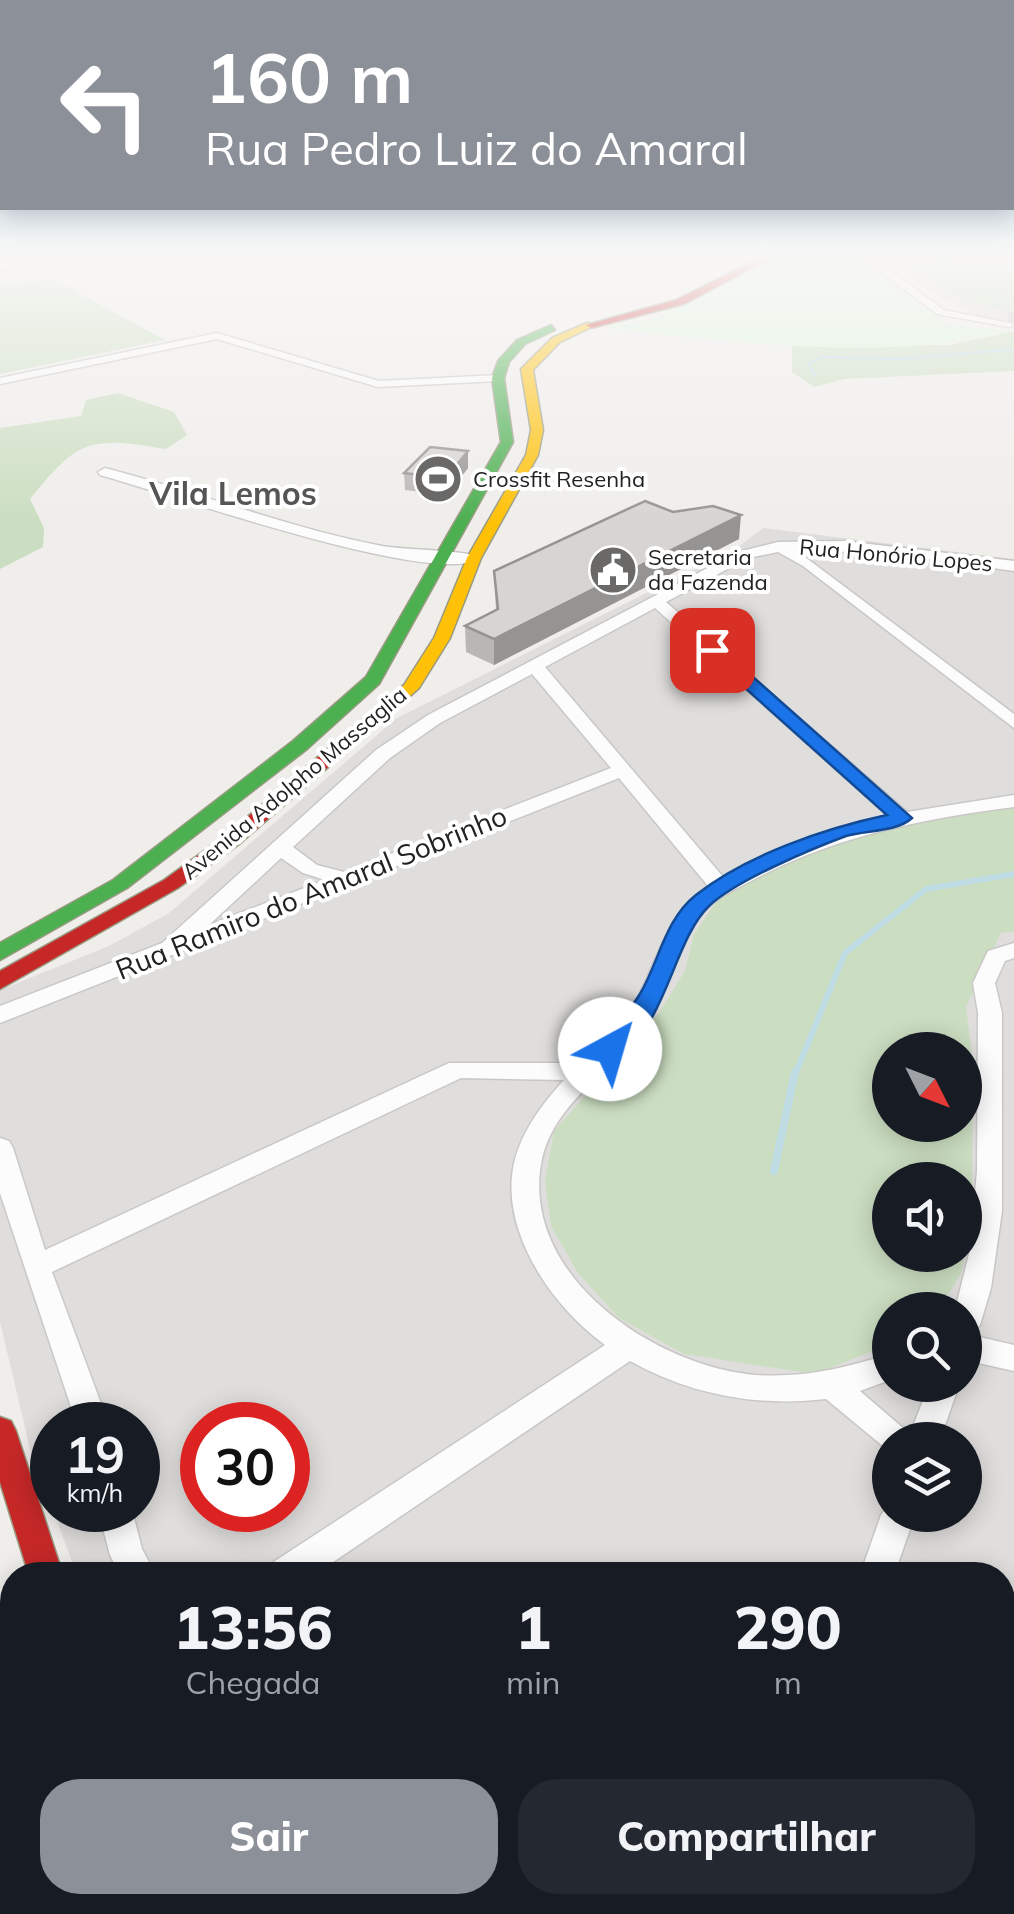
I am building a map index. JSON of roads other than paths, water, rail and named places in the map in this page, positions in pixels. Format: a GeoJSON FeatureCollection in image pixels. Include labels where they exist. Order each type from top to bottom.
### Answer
{"type":"FeatureCollection","features":[{"type":"Feature","properties":{"kind":"main road"},"geometry":{"type":"LineString","coordinates":[[518,345],[504,360],[498,382],[527,386],[527,370],[546,345]]}},
{"type":"Feature","properties":{"kind":"main road","name":"Avenida Adolpho Massaglia"},"geometry":{"type":"LineString","coordinates":[[0,952],[120,884],[327,723],[384,664],[507,442],[508,428],[498,382]]}},
{"type":"Feature","properties":{"kind":"main road","name":"Avenida Adolpho Massaglia"},"geometry":{"type":"LineString","coordinates":[[0,981],[186,873],[232,840],[410,688],[442,638],[474,558],[532,455],[537,430],[527,386]]}},
{"type":"Feature","properties":{"kind":"main road"},"geometry":{"type":"LineString","coordinates":[[0,1431],[42,1562]]}},
{"type":"Feature","properties":{"kind":"street"},"geometry":{"type":"LineString","coordinates":[[0,381],[172,345]]}},
{"type":"Feature","properties":{"kind":"street"},"geometry":{"type":"LineString","coordinates":[[248,345],[378,384],[498,382]]}},
{"type":"Feature","properties":{"kind":"street"},"geometry":{"type":"LineString","coordinates":[[105,472],[320,533],[439,560],[474,558]]}},
{"type":"Feature","properties":{"kind":"street"},"geometry":{"type":"LineString","coordinates":[[808,563],[820,544]]}},
{"type":"Feature","properties":{"kind":"street","name":"Rua Honório Lopes"},"geometry":{"type":"LineString","coordinates":[[169,949],[384,754],[434,719],[744,555],[778,546],[820,544],[1014,566]]}},
{"type":"Feature","properties":{"kind":"street"},"geometry":{"type":"LineString","coordinates":[[778,546],[808,563],[1014,723]]}},
{"type":"Feature","properties":{"kind":"street"},"geometry":{"type":"LineString","coordinates":[[988,562],[1014,580]]}},
{"type":"Feature","properties":{"kind":"street"},"geometry":{"type":"LineString","coordinates":[[657,602],[902,818]]}},
{"type":"Feature","properties":{"kind":"street"},"geometry":{"type":"LineString","coordinates":[[533,664],[722,889]]}},
{"type":"Feature","properties":{"kind":"street","name":"Rua Ramiro do Amaral Sobrinho"},"geometry":{"type":"LineString","coordinates":[[0,1015],[623,770]]}},
{"type":"Feature","properties":{"kind":"street"},"geometry":{"type":"LineString","coordinates":[[872,1373],[831,1386],[755,1388],[677,1371],[626,1347],[576,1302],[538,1248],[524,1187],[536,1136],[554,1104],[628,1032],[654,991],[681,928],[702,900],[769,862],[842,831],[1014,801]]}},
{"type":"Feature","properties":{"kind":"street"},"geometry":{"type":"LineString","coordinates":[[282,849],[310,869],[346,879]]}},
{"type":"Feature","properties":{"kind":"street"},"geometry":{"type":"LineString","coordinates":[[978,1292],[987,1234],[990,1014],[984,982],[996,956],[1014,950]]}},
{"type":"Feature","properties":{"kind":"street"},"geometry":{"type":"LineString","coordinates":[[36,1266],[458,1070],[586,1072]]}},
{"type":"Feature","properties":{"kind":"street"},"geometry":{"type":"LineString","coordinates":[[0,1148],[36,1266],[85,1402]]}},
{"type":"Feature","properties":{"kind":"street"},"geometry":{"type":"LineString","coordinates":[[304,1562],[626,1347]]}},
{"type":"Feature","properties":{"kind":"street"},"geometry":{"type":"LineString","coordinates":[[982,1351],[1014,1358]]}},
{"type":"Feature","properties":{"kind":"street"},"geometry":{"type":"LineString","coordinates":[[831,1386],[875,1422]]}},
{"type":"Feature","properties":{"kind":"street"},"geometry":{"type":"LineString","coordinates":[[121,1532],[131,1562]]}},
{"type":"Feature","properties":{"kind":"street"},"geometry":{"type":"LineString","coordinates":[[882,1562],[892,1532]]}},
{"type":"Feature","properties":{"kind":"waterway"},"geometry":{"type":"LineString","coordinates":[[816,377],[808,364],[823,357],[902,359],[1014,349]]}},
{"type":"Feature","properties":{"kind":"waterway"},"geometry":{"type":"LineString","coordinates":[[795,1075],[845,953],[926,889],[1014,874]]}},
{"type":"Feature","properties":{"kind":"waterway"},"geometry":{"type":"LineString","coordinates":[[774,1171],[795,1072]]}},
{"type":"Feature","properties":{"kind":"place","name":"Crossfit Resenha"},"geometry":{"type":"Point","coordinates":[438,479]}},
{"type":"Feature","properties":{"kind":"place","name":"Secretaria da Fazenda"},"geometry":{"type":"Point","coordinates":[613,570]}},
{"type":"Feature","properties":{"kind":"district","name":"Vila Lemos"},"geometry":{"type":"Point","coordinates":[233,493]}}]}
